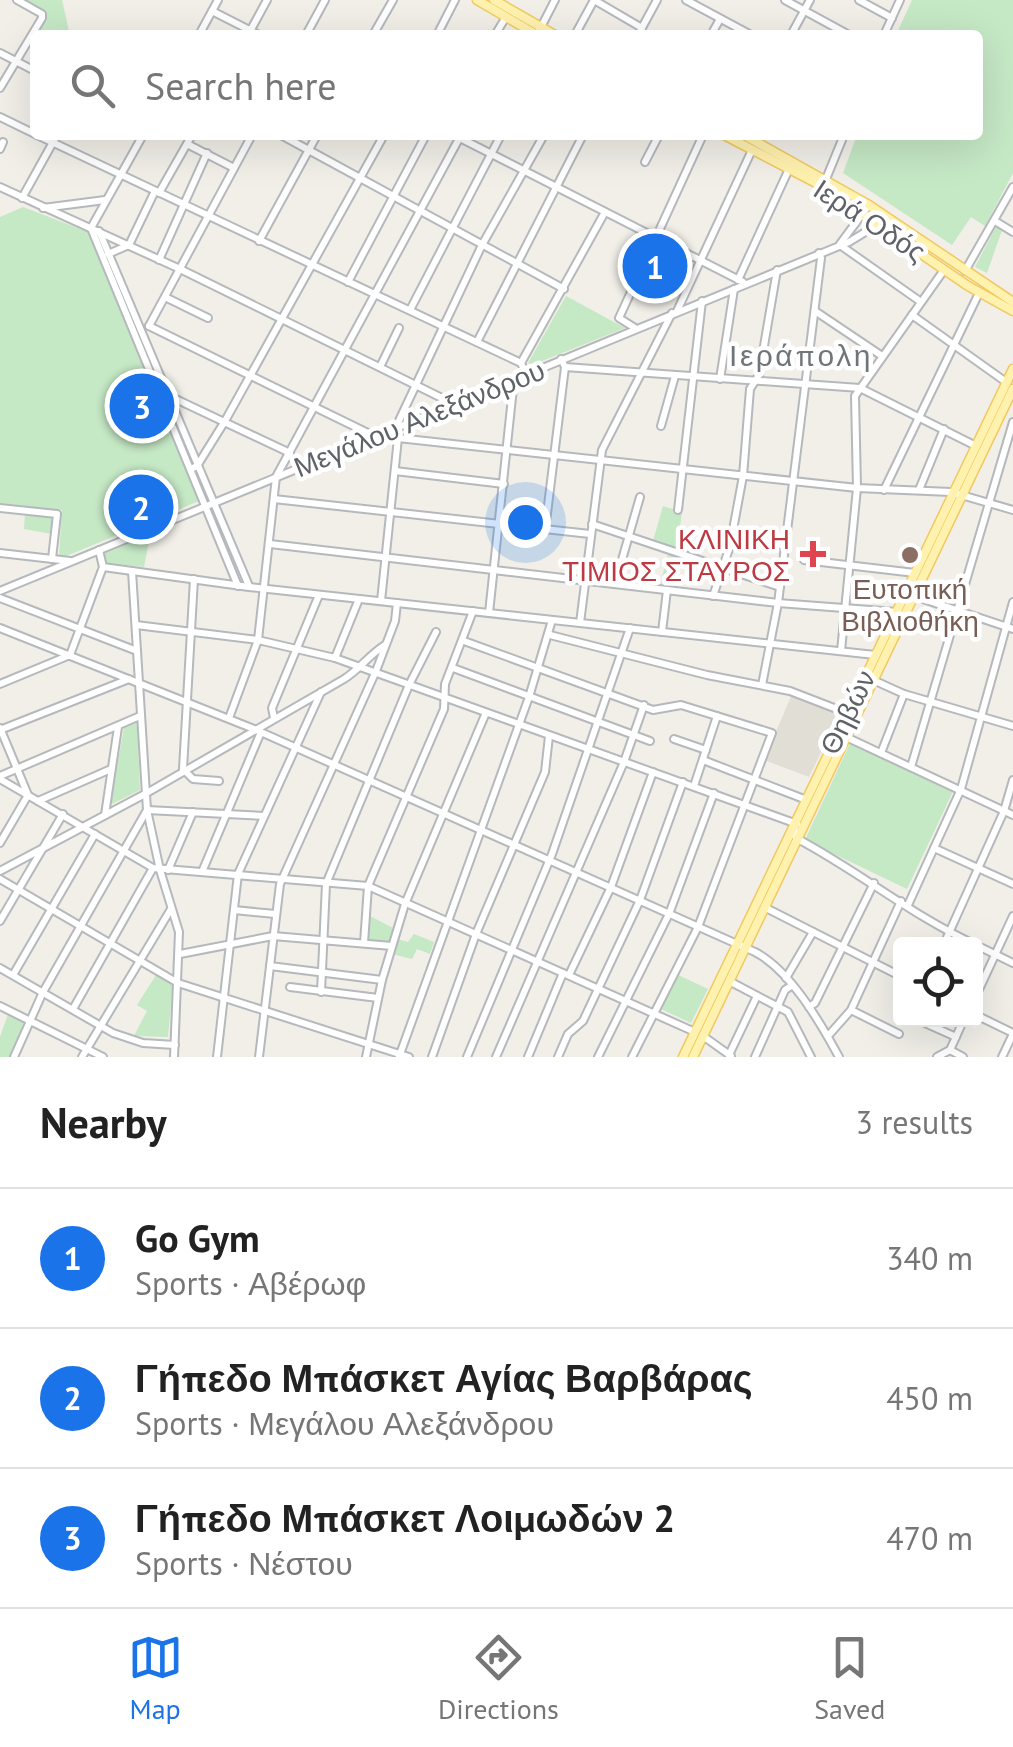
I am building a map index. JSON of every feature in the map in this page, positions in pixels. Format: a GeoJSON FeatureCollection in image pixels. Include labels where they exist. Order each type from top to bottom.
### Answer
{"type":"FeatureCollection","features":[{"type":"Feature","properties":{"kind":"main road"},"geometry":{"type":"LineString","coordinates":[[477,0],[534,30]]}},
{"type":"Feature","properties":{"kind":"main road"},"geometry":{"type":"LineString","coordinates":[[494,0],[535,30]]}},
{"type":"Feature","properties":{"kind":"main road","name":"Ιερά Οδός"},"geometry":{"type":"LineString","coordinates":[[733,140],[866,209]]}},
{"type":"Feature","properties":{"kind":"main road","name":"Ιερά Οδός"},"geometry":{"type":"LineString","coordinates":[[753,140],[826,179],[879,218],[1011,299]]}},
{"type":"Feature","properties":{"kind":"main road","name":"Ιερά Οδός"},"geometry":{"type":"LineString","coordinates":[[879,218],[944,270],[1013,311]]}},
{"type":"Feature","properties":{"kind":"main road","name":"Θηβών"},"geometry":{"type":"LineString","coordinates":[[683,1057],[729,981],[742,946],[796,838],[804,800],[896,612],[1008,410],[1013,368]]}},
{"type":"Feature","properties":{"kind":"main road","name":"Θηβών"},"geometry":{"type":"LineString","coordinates":[[693,1057],[699,1034],[797,824],[914,596],[976,446],[1010,385]]}},
{"type":"Feature","properties":{"kind":"street"},"geometry":{"type":"LineString","coordinates":[[17,0],[42,14],[33,30]]}},
{"type":"Feature","properties":{"kind":"street"},"geometry":{"type":"LineString","coordinates":[[202,30],[218,0]]}},
{"type":"Feature","properties":{"kind":"street"},"geometry":{"type":"LineString","coordinates":[[251,30],[267,0]]}},
{"type":"Feature","properties":{"kind":"street"},"geometry":{"type":"LineString","coordinates":[[309,30],[325,0]]}},
{"type":"Feature","properties":{"kind":"street"},"geometry":{"type":"LineString","coordinates":[[376,30],[393,0]]}},
{"type":"Feature","properties":{"kind":"street"},"geometry":{"type":"LineString","coordinates":[[440,30],[455,0]]}},
{"type":"Feature","properties":{"kind":"street"},"geometry":{"type":"LineString","coordinates":[[539,30],[555,0]]}},
{"type":"Feature","properties":{"kind":"street"},"geometry":{"type":"LineString","coordinates":[[578,30],[594,0],[637,30]]}},
{"type":"Feature","properties":{"kind":"street"},"geometry":{"type":"LineString","coordinates":[[641,30],[657,0]]}},
{"type":"Feature","properties":{"kind":"street"},"geometry":{"type":"LineString","coordinates":[[686,0],[742,30]]}},
{"type":"Feature","properties":{"kind":"street"},"geometry":{"type":"LineString","coordinates":[[785,0],[840,30]]}},
{"type":"Feature","properties":{"kind":"street"},"geometry":{"type":"LineString","coordinates":[[794,30],[810,0]]}},
{"type":"Feature","properties":{"kind":"street"},"geometry":{"type":"LineString","coordinates":[[859,0],[892,18]]}},
{"type":"Feature","properties":{"kind":"street"},"geometry":{"type":"LineString","coordinates":[[886,30],[900,0]]}},
{"type":"Feature","properties":{"kind":"street"},"geometry":{"type":"LineString","coordinates":[[212,11],[244,30]]}},
{"type":"Feature","properties":{"kind":"street"},"geometry":{"type":"LineString","coordinates":[[497,30],[506,16]]}},
{"type":"Feature","properties":{"kind":"street"},"geometry":{"type":"LineString","coordinates":[[714,30],[720,19]]}},
{"type":"Feature","properties":{"kind":"street"},"geometry":{"type":"LineString","coordinates":[[0,88],[30,36]]}},
{"type":"Feature","properties":{"kind":"street"},"geometry":{"type":"LineString","coordinates":[[0,53],[30,69]]}},
{"type":"Feature","properties":{"kind":"street"},"geometry":{"type":"LineString","coordinates":[[0,117],[30,131]]}},
{"type":"Feature","properties":{"kind":"street"},"geometry":{"type":"LineString","coordinates":[[22,198],[54,140]]}},
{"type":"Feature","properties":{"kind":"street"},"geometry":{"type":"LineString","coordinates":[[57,140],[120,175],[521,363],[526,374]]}},
{"type":"Feature","properties":{"kind":"street"},"geometry":{"type":"LineString","coordinates":[[141,140],[106,200],[95,230],[209,502],[249,587]]}},
{"type":"Feature","properties":{"kind":"street"},"geometry":{"type":"LineString","coordinates":[[108,254],[129,245],[190,140]]}},
{"type":"Feature","properties":{"kind":"street"},"geometry":{"type":"LineString","coordinates":[[137,331],[149,326],[249,140]]}},
{"type":"Feature","properties":{"kind":"street"},"geometry":{"type":"LineString","coordinates":[[290,140],[564,290]]}},
{"type":"Feature","properties":{"kind":"street"},"geometry":{"type":"LineString","coordinates":[[259,241],[315,140]]}},
{"type":"Feature","properties":{"kind":"street"},"geometry":{"type":"LineString","coordinates":[[194,467],[225,421],[381,140]]}},
{"type":"Feature","properties":{"kind":"street"},"geometry":{"type":"LineString","coordinates":[[348,282],[423,140]]}},
{"type":"Feature","properties":{"kind":"street"},"geometry":{"type":"LineString","coordinates":[[229,718],[258,640],[276,477],[456,140]]}},
{"type":"Feature","properties":{"kind":"street"},"geometry":{"type":"LineString","coordinates":[[466,140],[700,260],[739,284]]}},
{"type":"Feature","properties":{"kind":"street"},"geometry":{"type":"LineString","coordinates":[[410,310],[497,140]]}},
{"type":"Feature","properties":{"kind":"street"},"geometry":{"type":"LineString","coordinates":[[382,602],[396,472],[396,428],[482,245],[541,140]]}},
{"type":"Feature","properties":{"kind":"street"},"geometry":{"type":"LineString","coordinates":[[476,342],[580,140]]}},
{"type":"Feature","properties":{"kind":"street"},"geometry":{"type":"LineString","coordinates":[[644,162],[656,140]]}},
{"type":"Feature","properties":{"kind":"street"},"geometry":{"type":"LineString","coordinates":[[635,328],[619,318],[701,140]]}},
{"type":"Feature","properties":{"kind":"street"},"geometry":{"type":"LineString","coordinates":[[826,179],[842,140]]}},
{"type":"Feature","properties":{"kind":"street"},"geometry":{"type":"LineString","coordinates":[[188,144],[234,168]]}},
{"type":"Feature","properties":{"kind":"street"},"geometry":{"type":"LineString","coordinates":[[580,623],[599,460],[752,150]]}},
{"type":"Feature","properties":{"kind":"street"},"geometry":{"type":"LineString","coordinates":[[159,260],[207,154]]}},
{"type":"Feature","properties":{"kind":"street"},"geometry":{"type":"LineString","coordinates":[[720,379],[739,284],[789,169]]}},
{"type":"Feature","properties":{"kind":"street"},"geometry":{"type":"LineString","coordinates":[[0,187],[129,245],[453,404]]}},
{"type":"Feature","properties":{"kind":"street"},"geometry":{"type":"LineString","coordinates":[[965,272],[1012,191]]}},
{"type":"Feature","properties":{"kind":"street"},"geometry":{"type":"LineString","coordinates":[[40,208],[106,200]]}},
{"type":"Feature","properties":{"kind":"street"},"geometry":{"type":"LineString","coordinates":[[866,209],[839,245],[921,302]]}},
{"type":"Feature","properties":{"kind":"street"},"geometry":{"type":"LineString","coordinates":[[521,363],[606,212]]}},
{"type":"Feature","properties":{"kind":"street","name":"Μεγάλου Αλεξάνδρου"},"geometry":{"type":"LineString","coordinates":[[0,594],[209,502],[526,374],[563,363],[635,328],[853,240],[879,218]]}},
{"type":"Feature","properties":{"kind":"street"},"geometry":{"type":"LineString","coordinates":[[995,221],[1013,232]]}},
{"type":"Feature","properties":{"kind":"street"},"geometry":{"type":"LineString","coordinates":[[95,230],[137,331]]}},
{"type":"Feature","properties":{"kind":"street"},"geometry":{"type":"LineString","coordinates":[[762,685],[778,603],[822,237]]}},
{"type":"Feature","properties":{"kind":"street"},"geometry":{"type":"LineString","coordinates":[[713,596],[730,546],[742,476],[750,389],[755,382],[777,270]]}},
{"type":"Feature","properties":{"kind":"street"},"geometry":{"type":"LineString","coordinates":[[841,651],[856,488],[853,405],[860,388],[944,270]]}},
{"type":"Feature","properties":{"kind":"street"},"geometry":{"type":"LineString","coordinates":[[884,490],[979,292]]}},
{"type":"Feature","properties":{"kind":"street"},"geometry":{"type":"LineString","coordinates":[[164,297],[208,318]]}},
{"type":"Feature","properties":{"kind":"street"},"geometry":{"type":"LineString","coordinates":[[678,510],[702,301]]}},
{"type":"Feature","properties":{"kind":"street"},"geometry":{"type":"LineString","coordinates":[[814,311],[882,356]]}},
{"type":"Feature","properties":{"kind":"street"},"geometry":{"type":"LineString","coordinates":[[912,315],[1010,385]]}},
{"type":"Feature","properties":{"kind":"street"},"geometry":{"type":"LineString","coordinates":[[149,326],[375,436]]}},
{"type":"Feature","properties":{"kind":"street"},"geometry":{"type":"LineString","coordinates":[[380,367],[400,328]]}},
{"type":"Feature","properties":{"kind":"street"},"geometry":{"type":"LineString","coordinates":[[545,530],[563,363],[641,374],[860,388],[976,446]]}},
{"type":"Feature","properties":{"kind":"street"},"geometry":{"type":"LineString","coordinates":[[661,426],[675,376]]}},
{"type":"Feature","properties":{"kind":"street"},"geometry":{"type":"LineString","coordinates":[[489,613],[514,379]]}},
{"type":"Feature","properties":{"kind":"street"},"geometry":{"type":"LineString","coordinates":[[164,394],[290,453]]}},
{"type":"Feature","properties":{"kind":"street"},"geometry":{"type":"LineString","coordinates":[[911,767],[1013,422]]}},
{"type":"Feature","properties":{"kind":"street"},"geometry":{"type":"LineString","coordinates":[[919,490],[944,429]]}},
{"type":"Feature","properties":{"kind":"street"},"geometry":{"type":"LineString","coordinates":[[398,438],[794,482],[958,494],[1013,510]]}},
{"type":"Feature","properties":{"kind":"street"},"geometry":{"type":"LineString","coordinates":[[396,472],[504,484]]}},
{"type":"Feature","properties":{"kind":"street"},"geometry":{"type":"LineString","coordinates":[[615,584],[640,498]]}},
{"type":"Feature","properties":{"kind":"street"},"geometry":{"type":"LineString","coordinates":[[274,499],[590,534]]}},
{"type":"Feature","properties":{"kind":"street"},"geometry":{"type":"LineString","coordinates":[[209,502],[238,586]]}},
{"type":"Feature","properties":{"kind":"street"},"geometry":{"type":"LineString","coordinates":[[0,508],[58,514],[46,572]]}},
{"type":"Feature","properties":{"kind":"street"},"geometry":{"type":"LineString","coordinates":[[592,524],[780,587]]}},
{"type":"Feature","properties":{"kind":"street"},"geometry":{"type":"LineString","coordinates":[[751,536],[785,546]]}},
{"type":"Feature","properties":{"kind":"street"},"geometry":{"type":"LineString","coordinates":[[270,544],[713,596],[896,612]]}},
{"type":"Feature","properties":{"kind":"street"},"geometry":{"type":"LineString","coordinates":[[0,684],[70,656],[103,567],[99,550]]}},
{"type":"Feature","properties":{"kind":"street"},"geometry":{"type":"LineString","coordinates":[[0,553],[71,562]]}},
{"type":"Feature","properties":{"kind":"street"},"geometry":{"type":"LineString","coordinates":[[804,560],[916,573]]}},
{"type":"Feature","properties":{"kind":"street"},"geometry":{"type":"LineString","coordinates":[[103,567],[238,586],[875,655]]}},
{"type":"Feature","properties":{"kind":"street"},"geometry":{"type":"LineString","coordinates":[[132,571],[146,810],[179,932],[174,1057]]}},
{"type":"Feature","properties":{"kind":"street"},"geometry":{"type":"LineString","coordinates":[[194,579],[184,769],[193,779],[219,781]]}},
{"type":"Feature","properties":{"kind":"street"},"geometry":{"type":"LineString","coordinates":[[662,632],[667,590]]}},
{"type":"Feature","properties":{"kind":"street"},"geometry":{"type":"LineString","coordinates":[[0,594],[137,651]]}},
{"type":"Feature","properties":{"kind":"street"},"geometry":{"type":"LineString","coordinates":[[274,718],[272,708],[320,595]]}},
{"type":"Feature","properties":{"kind":"street"},"geometry":{"type":"LineString","coordinates":[[914,596],[1009,628]]}},
{"type":"Feature","properties":{"kind":"street"},"geometry":{"type":"LineString","coordinates":[[335,658],[360,599]]}},
{"type":"Feature","properties":{"kind":"street"},"geometry":{"type":"LineString","coordinates":[[828,1036],[851,1010],[961,790],[1009,628],[1013,602]]}},
{"type":"Feature","properties":{"kind":"street"},"geometry":{"type":"LineString","coordinates":[[259,1057],[282,879],[376,672],[396,621],[397,603]]}},
{"type":"Feature","properties":{"kind":"street"},"geometry":{"type":"LineString","coordinates":[[364,942],[368,886],[445,700],[442,692],[473,611]]}},
{"type":"Feature","properties":{"kind":"street"},"geometry":{"type":"LineString","coordinates":[[400,1055],[540,667],[552,620]]}},
{"type":"Feature","properties":{"kind":"street"},"geometry":{"type":"LineString","coordinates":[[136,625],[258,640],[335,658],[797,824]]}},
{"type":"Feature","properties":{"kind":"street"},"geometry":{"type":"LineString","coordinates":[[0,628],[229,718],[742,946],[773,962],[809,1007],[840,1057]]}},
{"type":"Feature","properties":{"kind":"street"},"geometry":{"type":"LineString","coordinates":[[467,1057],[550,860],[630,628]]}},
{"type":"Feature","properties":{"kind":"street"},"geometry":{"type":"LineString","coordinates":[[0,638],[12,632]]}},
{"type":"Feature","properties":{"kind":"street"},"geometry":{"type":"LineString","coordinates":[[321,992],[326,884],[409,685],[436,632]]}},
{"type":"Feature","properties":{"kind":"street"},"geometry":{"type":"LineString","coordinates":[[550,635],[790,691],[847,714]]}},
{"type":"Feature","properties":{"kind":"street"},"geometry":{"type":"LineString","coordinates":[[464,641],[656,711],[682,705],[772,733],[698,926],[632,1057]]}},
{"type":"Feature","properties":{"kind":"street"},"geometry":{"type":"LineString","coordinates":[[386,644],[361,668],[321,692],[0,875],[18,890],[178,983],[409,1057]]}},
{"type":"Feature","properties":{"kind":"street"},"geometry":{"type":"LineString","coordinates":[[453,668],[650,740]]}},
{"type":"Feature","properties":{"kind":"street"},"geometry":{"type":"LineString","coordinates":[[28,795],[0,729],[129,679]]}},
{"type":"Feature","properties":{"kind":"street"},"geometry":{"type":"LineString","coordinates":[[872,680],[904,694],[1013,726]]}},
{"type":"Feature","properties":{"kind":"street"},"geometry":{"type":"LineString","coordinates":[[217,1057],[238,874],[321,692]]}},
{"type":"Feature","properties":{"kind":"street"},"geometry":{"type":"LineString","coordinates":[[881,754],[904,694]]}},
{"type":"Feature","properties":{"kind":"street"},"geometry":{"type":"LineString","coordinates":[[496,1057],[624,762],[644,704]]}},
{"type":"Feature","properties":{"kind":"street"},"geometry":{"type":"LineString","coordinates":[[366,1057],[382,980],[406,904],[485,714]]}},
{"type":"Feature","properties":{"kind":"street"},"geometry":{"type":"LineString","coordinates":[[0,777],[140,716]]}},
{"type":"Feature","properties":{"kind":"street"},"geometry":{"type":"LineString","coordinates":[[694,786],[717,716]]}},
{"type":"Feature","properties":{"kind":"street"},"geometry":{"type":"LineString","coordinates":[[105,815],[118,727]]}},
{"type":"Feature","properties":{"kind":"street"},"geometry":{"type":"LineString","coordinates":[[202,872],[257,730]]}},
{"type":"Feature","properties":{"kind":"street"},"geometry":{"type":"LineString","coordinates":[[432,1057],[476,934],[544,772],[548,736]]}},
{"type":"Feature","properties":{"kind":"street"},"geometry":{"type":"LineString","coordinates":[[845,736],[1013,815]]}},
{"type":"Feature","properties":{"kind":"street"},"geometry":{"type":"LineString","coordinates":[[674,739],[706,750]]}},
{"type":"Feature","properties":{"kind":"street"},"geometry":{"type":"LineString","coordinates":[[703,760],[804,800]]}},
{"type":"Feature","properties":{"kind":"street"},"geometry":{"type":"LineString","coordinates":[[38,801],[112,768]]}},
{"type":"Feature","properties":{"kind":"street"},"geometry":{"type":"LineString","coordinates":[[528,1057],[611,887],[653,772]]}},
{"type":"Feature","properties":{"kind":"street"},"geometry":{"type":"LineString","coordinates":[[0,777],[160,869],[368,886],[654,1012],[699,1034],[731,1056],[758,996]]}},
{"type":"Feature","properties":{"kind":"street"},"geometry":{"type":"LineString","coordinates":[[948,937],[1004,811],[1013,780]]}},
{"type":"Feature","properties":{"kind":"street"},"geometry":{"type":"LineString","coordinates":[[558,1057],[568,1034],[583,1022],[640,900],[683,782]]}},
{"type":"Feature","properties":{"kind":"street"},"geometry":{"type":"LineString","coordinates":[[598,1057],[670,914],[714,793]]}},
{"type":"Feature","properties":{"kind":"street"},"geometry":{"type":"LineString","coordinates":[[0,842],[28,795]]}},
{"type":"Feature","properties":{"kind":"street"},"geometry":{"type":"LineString","coordinates":[[146,810],[264,816]]}},
{"type":"Feature","properties":{"kind":"street"},"geometry":{"type":"LineString","coordinates":[[14,1057],[43,992],[146,810]]}},
{"type":"Feature","properties":{"kind":"street"},"geometry":{"type":"LineString","coordinates":[[73,1010],[193,812]]}},
{"type":"Feature","properties":{"kind":"street"},"geometry":{"type":"LineString","coordinates":[[0,921],[62,814]]}},
{"type":"Feature","properties":{"kind":"street"},"geometry":{"type":"LineString","coordinates":[[13,976],[95,834]]}},
{"type":"Feature","properties":{"kind":"street"},"geometry":{"type":"LineString","coordinates":[[796,838],[958,937]]}},
{"type":"Feature","properties":{"kind":"street"},"geometry":{"type":"LineString","coordinates":[[934,848],[1013,884]]}},
{"type":"Feature","properties":{"kind":"street"},"geometry":{"type":"LineString","coordinates":[[809,1007],[815,1003],[874,883]]}},
{"type":"Feature","properties":{"kind":"street"},"geometry":{"type":"LineString","coordinates":[[764,907],[893,972]]}},
{"type":"Feature","properties":{"kind":"street"},"geometry":{"type":"LineString","coordinates":[[82,1057],[172,909]]}},
{"type":"Feature","properties":{"kind":"street"},"geometry":{"type":"LineString","coordinates":[[234,910],[275,914]]}},
{"type":"Feature","properties":{"kind":"street"},"geometry":{"type":"LineString","coordinates":[[983,981],[1013,916]]}},
{"type":"Feature","properties":{"kind":"street"},"geometry":{"type":"LineString","coordinates":[[786,978],[814,932]]}},
{"type":"Feature","properties":{"kind":"street"},"geometry":{"type":"LineString","coordinates":[[180,954],[273,936],[392,946]]}},
{"type":"Feature","properties":{"kind":"street"},"geometry":{"type":"LineString","coordinates":[[983,948],[1013,963]]}},
{"type":"Feature","properties":{"kind":"street"},"geometry":{"type":"LineString","coordinates":[[270,966],[382,980]]}},
{"type":"Feature","properties":{"kind":"street"},"geometry":{"type":"LineString","coordinates":[[0,968],[130,1040],[174,1046]]}},
{"type":"Feature","properties":{"kind":"street"},"geometry":{"type":"LineString","coordinates":[[729,981],[792,1017],[811,1057]]}},
{"type":"Feature","properties":{"kind":"street"},"geometry":{"type":"LineString","coordinates":[[756,1057],[784,990],[791,986]]}},
{"type":"Feature","properties":{"kind":"street"},"geometry":{"type":"LineString","coordinates":[[290,987],[378,998]]}},
{"type":"Feature","properties":{"kind":"street"},"geometry":{"type":"LineString","coordinates":[[0,1006],[103,1057]]}},
{"type":"Feature","properties":{"kind":"street"},"geometry":{"type":"LineString","coordinates":[[851,1010],[900,1034]]}},
{"type":"Feature","properties":{"kind":"street"},"geometry":{"type":"LineString","coordinates":[[983,1019],[1013,1034],[1002,1057]]}},
{"type":"Feature","properties":{"kind":"street"},"geometry":{"type":"LineString","coordinates":[[932,1027],[956,1037]]}},
{"type":"Feature","properties":{"kind":"street"},"geometry":{"type":"LineString","coordinates":[[938,1057],[950,1050],[961,1027]]}},
{"type":"Feature","properties":{"kind":"street"},"geometry":{"type":"LineString","coordinates":[[950,1050],[964,1057]]}},
{"type":"Feature","properties":{"kind":"shaded area"},"geometry":{"type":"Polygon","coordinates":[[[792,694],[840,713],[809,777],[764,760],[792,694]]]}},
{"type":"Feature","properties":{"kind":"green space"},"geometry":{"type":"Polygon","coordinates":[[[24,0],[62,0],[69,30],[37,30],[45,15],[24,0]]]}},
{"type":"Feature","properties":{"kind":"green space"},"geometry":{"type":"Polygon","coordinates":[[[912,0],[1013,0],[1013,173],[985,226],[971,217],[952,245],[843,173],[855,140],[983,140],[983,30],[898,30],[912,0]]]}},
{"type":"Feature","properties":{"kind":"green space"},"geometry":{"type":"Polygon","coordinates":[[[23,207],[88,232],[199,501],[64,557],[59,557],[62,510],[0,503],[0,217],[23,207]]]}},
{"type":"Feature","properties":{"kind":"green space"},"geometry":{"type":"Polygon","coordinates":[[[996,227],[1002,230],[987,273],[975,267],[996,227]]]}},
{"type":"Feature","properties":{"kind":"green space"},"geometry":{"type":"Polygon","coordinates":[[[566,296],[625,328],[532,365],[528,363],[566,296]]]}},
{"type":"Feature","properties":{"kind":"green space"},"geometry":{"type":"Polygon","coordinates":[[[663,506],[682,512],[677,549],[653,541],[663,506]]]}},
{"type":"Feature","properties":{"kind":"green space"},"geometry":{"type":"Polygon","coordinates":[[[25,513],[54,518],[52,534],[24,529],[25,513]]]}},
{"type":"Feature","properties":{"kind":"green space"},"geometry":{"type":"Polygon","coordinates":[[[139,535],[141,539],[150,536],[144,567],[106,563],[104,550],[139,535]]]}},
{"type":"Feature","properties":{"kind":"green space"},"geometry":{"type":"Polygon","coordinates":[[[668,553],[683,558],[672,587],[660,586],[668,553]]]}},
{"type":"Feature","properties":{"kind":"green space"},"geometry":{"type":"Polygon","coordinates":[[[137,723],[140,790],[110,805],[124,728],[137,723]]]}},
{"type":"Feature","properties":{"kind":"green space"},"geometry":{"type":"Polygon","coordinates":[[[853,737],[956,785],[907,889],[805,840],[853,737]]]}},
{"type":"Feature","properties":{"kind":"green space"},"geometry":{"type":"Polygon","coordinates":[[[368,915],[395,929],[390,944],[368,940],[368,915]]]}},
{"type":"Feature","properties":{"kind":"green space"},"geometry":{"type":"Polygon","coordinates":[[[414,934],[434,942],[430,954],[417,949],[412,959],[392,954],[396,939],[408,942],[414,934]]]}},
{"type":"Feature","properties":{"kind":"green space"},"geometry":{"type":"Polygon","coordinates":[[[158,972],[173,981],[168,1037],[134,1036],[147,1011],[137,1005],[158,972]]]}},
{"type":"Feature","properties":{"kind":"green space"},"geometry":{"type":"Polygon","coordinates":[[[676,974],[708,989],[691,1023],[659,1008],[676,974]]]}},
{"type":"Feature","properties":{"kind":"green space"},"geometry":{"type":"Polygon","coordinates":[[[8,1014],[24,1021],[11,1057],[0,1057],[0,1037],[8,1014]]]}},
{"type":"Feature","properties":{"kind":"place","name":"Go Gym"},"geometry":{"type":"Point","coordinates":[655,266]}},
{"type":"Feature","properties":{"kind":"place","name":"Γήπεδο Μπάσκετ Λοιμωδών 2"},"geometry":{"type":"Point","coordinates":[142,406]}},
{"type":"Feature","properties":{"kind":"place","name":"Γήπεδο Μπάσκετ Αγίας Βαρβάρας"},"geometry":{"type":"Point","coordinates":[141,507]}},
{"type":"Feature","properties":{"kind":"place","name":"ΚΛΙΝΙΚΗ ΤΙΜΙΟΣ ΣΤΑΥΡΟΣ"},"geometry":{"type":"Point","coordinates":[813,554]}},
{"type":"Feature","properties":{"kind":"place","name":"Ευτοπική Βιβλιοθήκη"},"geometry":{"type":"Point","coordinates":[910,555]}},
{"type":"Feature","properties":{"kind":"district","name":"Ιεράπολη"},"geometry":{"type":"Point","coordinates":[801,354]}}]}
